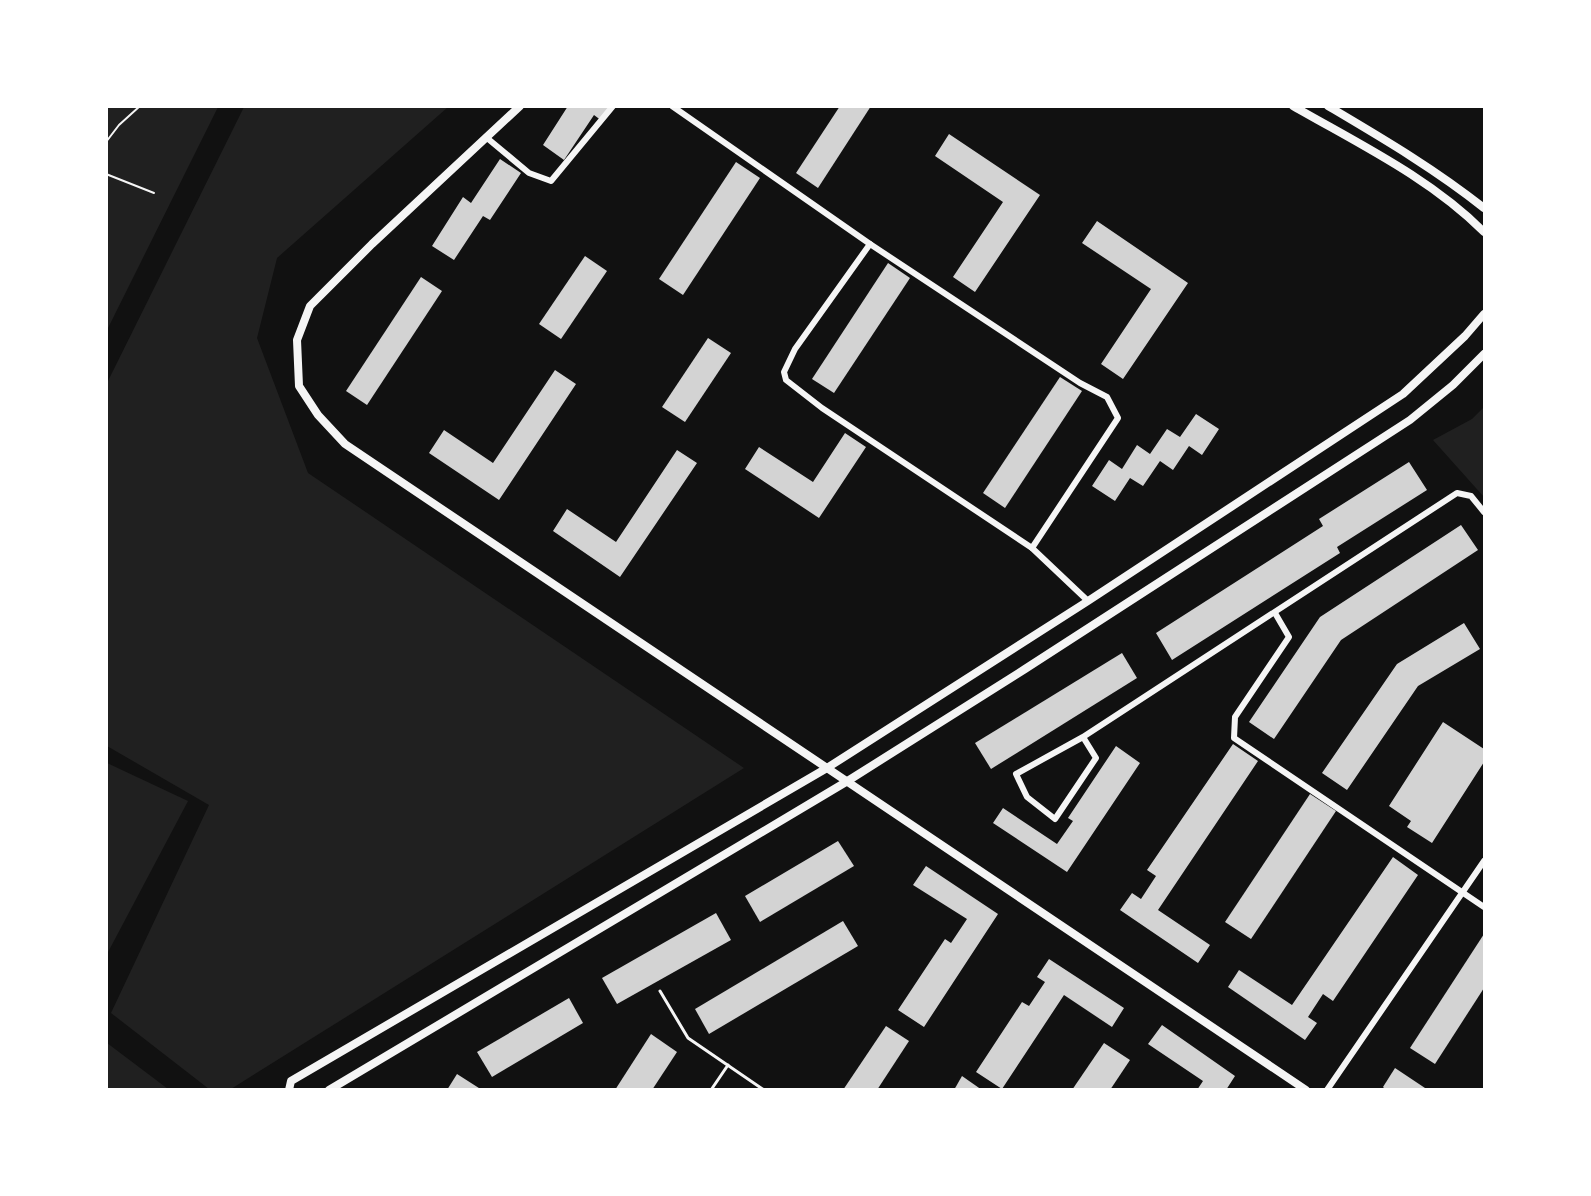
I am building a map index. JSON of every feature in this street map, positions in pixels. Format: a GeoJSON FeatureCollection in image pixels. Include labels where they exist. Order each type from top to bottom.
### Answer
{"type":"FeatureCollection","features":[{"type":"Feature","properties":{"kind":"street"},"geometry":{"type":"LineString","coordinates":[[520,106],[372,244],[310,306],[297,340],[299,386],[318,415],[345,444],[1306,1089]]}},
{"type":"Feature","properties":{"kind":"street"},"geometry":{"type":"LineString","coordinates":[[487,138],[529,173],[551,181],[613,106]]}},
{"type":"Feature","properties":{"kind":"street"},"geometry":{"type":"LineString","coordinates":[[672,106],[870,244],[1080,383],[1107,397],[1118,418],[1032,548]]}},
{"type":"Feature","properties":{"kind":"street"},"geometry":{"type":"LineString","coordinates":[[1293,106],[1394,164],[1448,201],[1485,232]]}},
{"type":"Feature","properties":{"kind":"street"},"geometry":{"type":"LineString","coordinates":[[1328,106],[1459,187],[1485,208]]}},
{"type":"Feature","properties":{"kind":"street"},"geometry":{"type":"LineString","coordinates":[[870,244],[795,349],[784,372],[786,380],[822,408],[1032,548],[1088,601]]}},
{"type":"Feature","properties":{"kind":"street"},"geometry":{"type":"LineString","coordinates":[[289,1089],[291,1082],[827,768],[1088,601],[1403,394],[1485,314]]}},
{"type":"Feature","properties":{"kind":"street"},"geometry":{"type":"LineString","coordinates":[[329,1089],[846,782],[1025,669],[1410,420],[1453,385],[1485,354]]}},
{"type":"Feature","properties":{"kind":"street"},"geometry":{"type":"LineString","coordinates":[[1083,737],[1096,758],[1056,819],[1027,796],[1016,774],[1083,737],[1457,493],[1471,496],[1485,512]]}},
{"type":"Feature","properties":{"kind":"street"},"geometry":{"type":"LineString","coordinates":[[1275,612],[1289,638],[1235,717],[1234,738],[1485,907]]}},
{"type":"Feature","properties":{"kind":"street"},"geometry":{"type":"LineString","coordinates":[[1327,1089],[1485,861]]}},
{"type":"Feature","properties":{"kind":"lane"},"geometry":{"type":"LineString","coordinates":[[660,991],[688,1038],[764,1089]]}},
{"type":"Feature","properties":{"kind":"lane"},"geometry":{"type":"LineString","coordinates":[[711,1089],[728,1065]]}},
{"type":"Feature","properties":{"kind":"path"},"geometry":{"type":"LineString","coordinates":[[106,142],[119,125],[140,106]]}},
{"type":"Feature","properties":{"kind":"path"},"geometry":{"type":"LineString","coordinates":[[106,174],[154,193]]}},
{"type":"Feature","properties":{"kind":"shaded area"},"geometry":{"type":"Polygon","coordinates":[[[107,107],[218,107],[107,330],[107,107]]]}},
{"type":"Feature","properties":{"kind":"shaded area"},"geometry":{"type":"Polygon","coordinates":[[[244,107],[448,107],[277,258],[257,338],[308,473],[744,768],[231,1089],[209,1089],[111,1013],[209,805],[107,746],[107,383],[244,107]]]}},
{"type":"Feature","properties":{"kind":"shaded area"},"geometry":{"type":"Polygon","coordinates":[[[1484,407],[1484,497],[1433,440],[1472,419],[1484,407]]]}},
{"type":"Feature","properties":{"kind":"shaded area"},"geometry":{"type":"Polygon","coordinates":[[[107,763],[188,801],[107,954],[107,763]]]}},
{"type":"Feature","properties":{"kind":"shaded area"},"geometry":{"type":"Polygon","coordinates":[[[107,1043],[168,1089],[107,1089],[107,1043]]]}},
{"type":"Feature","properties":{"kind":"building"},"geometry":{"type":"Polygon","coordinates":[[[568,106],[612,106],[602,121],[594,115],[564,160],[543,145],[568,106]]]}},
{"type":"Feature","properties":{"kind":"building"},"geometry":{"type":"Polygon","coordinates":[[[840,106],[871,106],[818,188],[796,173],[840,106]]]}},
{"type":"Feature","properties":{"kind":"building"},"geometry":{"type":"Polygon","coordinates":[[[949,134],[1040,195],[975,292],[953,277],[1003,202],[935,156],[949,134]]]}},
{"type":"Feature","properties":{"kind":"building"},"geometry":{"type":"Polygon","coordinates":[[[500,159],[521,173],[490,220],[483,216],[454,260],[432,246],[463,197],[471,203],[500,159]]]}},
{"type":"Feature","properties":{"kind":"building"},"geometry":{"type":"Polygon","coordinates":[[[736,162],[760,178],[683,295],[659,279],[736,162]]]}},
{"type":"Feature","properties":{"kind":"building"},"geometry":{"type":"Polygon","coordinates":[[[1097,221],[1188,283],[1123,379],[1101,364],[1151,289],[1082,243],[1097,221]]]}},
{"type":"Feature","properties":{"kind":"building"},"geometry":{"type":"Polygon","coordinates":[[[585,256],[607,271],[561,339],[539,324],[585,256]]]}},
{"type":"Feature","properties":{"kind":"building"},"geometry":{"type":"Polygon","coordinates":[[[888,263],[910,278],[834,393],[812,379],[888,263]]]}},
{"type":"Feature","properties":{"kind":"building"},"geometry":{"type":"Polygon","coordinates":[[[421,277],[442,291],[367,405],[346,391],[421,277]]]}},
{"type":"Feature","properties":{"kind":"building"},"geometry":{"type":"Polygon","coordinates":[[[708,338],[731,353],[685,422],[662,407],[708,338]]]}},
{"type":"Feature","properties":{"kind":"building"},"geometry":{"type":"Polygon","coordinates":[[[555,370],[576,384],[499,500],[429,453],[444,430],[493,463],[555,370]]]}},
{"type":"Feature","properties":{"kind":"building"},"geometry":{"type":"Polygon","coordinates":[[[1060,377],[1082,391],[1005,508],[983,493],[1060,377]]]}},
{"type":"Feature","properties":{"kind":"building"},"geometry":{"type":"Polygon","coordinates":[[[1196,414],[1219,429],[1202,455],[1189,446],[1173,470],[1160,461],[1143,486],[1130,478],[1115,501],[1092,486],[1109,460],[1122,469],[1137,445],[1150,454],[1167,429],[1180,437],[1196,414]]]}},
{"type":"Feature","properties":{"kind":"building"},"geometry":{"type":"Polygon","coordinates":[[[845,433],[866,447],[819,518],[745,469],[759,447],[813,482],[845,433]]]}},
{"type":"Feature","properties":{"kind":"building"},"geometry":{"type":"Polygon","coordinates":[[[677,450],[697,463],[620,577],[553,531],[567,509],[616,542],[677,450]]]}},
{"type":"Feature","properties":{"kind":"building"},"geometry":{"type":"Polygon","coordinates":[[[1409,462],[1427,490],[1337,547],[1340,553],[1172,660],[1156,633],[1323,526],[1319,519],[1409,462]]]}},
{"type":"Feature","properties":{"kind":"building"},"geometry":{"type":"Polygon","coordinates":[[[1461,525],[1478,550],[1341,640],[1274,739],[1249,722],[1320,617],[1461,525]]]}},
{"type":"Feature","properties":{"kind":"building"},"geometry":{"type":"Polygon","coordinates":[[[1464,623],[1480,649],[1418,686],[1347,790],[1322,773],[1397,664],[1464,623]]]}},
{"type":"Feature","properties":{"kind":"building"},"geometry":{"type":"Polygon","coordinates":[[[1122,653],[1137,678],[991,769],[975,743],[1122,653]]]}},
{"type":"Feature","properties":{"kind":"building"},"geometry":{"type":"Polygon","coordinates":[[[1443,722],[1484,749],[1484,762],[1432,843],[1407,827],[1411,821],[1389,806],[1443,722]]]}},
{"type":"Feature","properties":{"kind":"building"},"geometry":{"type":"Polygon","coordinates":[[[1233,744],[1258,761],[1158,910],[1210,945],[1198,963],[1120,910],[1132,893],[1141,899],[1156,876],[1147,870],[1233,744]]]}},
{"type":"Feature","properties":{"kind":"building"},"geometry":{"type":"Polygon","coordinates":[[[1116,746],[1140,763],[1067,872],[993,823],[1003,808],[1057,844],[1073,821],[1068,818],[1116,746]]]}},
{"type":"Feature","properties":{"kind":"building"},"geometry":{"type":"Polygon","coordinates":[[[1310,794],[1336,811],[1251,939],[1225,922],[1310,794]]]}},
{"type":"Feature","properties":{"kind":"building"},"geometry":{"type":"Polygon","coordinates":[[[838,841],[854,866],[760,922],[745,896],[838,841]]]}},
{"type":"Feature","properties":{"kind":"building"},"geometry":{"type":"Polygon","coordinates":[[[1393,857],[1418,875],[1333,1001],[1323,994],[1308,1017],[1317,1023],[1305,1040],[1228,987],[1239,970],[1292,1005],[1393,857]]]}},
{"type":"Feature","properties":{"kind":"building"},"geometry":{"type":"Polygon","coordinates":[[[926,866],[998,914],[924,1027],[898,1010],[945,939],[951,943],[967,919],[913,885],[926,866]]]}},
{"type":"Feature","properties":{"kind":"building"},"geometry":{"type":"Polygon","coordinates":[[[716,913],[731,940],[617,1004],[602,978],[716,913]]]}},
{"type":"Feature","properties":{"kind":"building"},"geometry":{"type":"Polygon","coordinates":[[[843,921],[858,946],[709,1034],[695,1009],[843,921]]]}},
{"type":"Feature","properties":{"kind":"building"},"geometry":{"type":"Polygon","coordinates":[[[1484,934],[1484,988],[1435,1064],[1410,1048],[1484,934]]]}},
{"type":"Feature","properties":{"kind":"building"},"geometry":{"type":"Polygon","coordinates":[[[1049,959],[1124,1008],[1112,1027],[1064,995],[1002,1089],[976,1072],[1022,1002],[1029,1006],[1045,982],[1037,977],[1049,959]]]}},
{"type":"Feature","properties":{"kind":"building"},"geometry":{"type":"Polygon","coordinates":[[[569,998],[583,1023],[492,1077],[477,1052],[569,998]]]}},
{"type":"Feature","properties":{"kind":"building"},"geometry":{"type":"Polygon","coordinates":[[[1162,1025],[1235,1076],[1226,1090],[1197,1090],[1203,1081],[1148,1044],[1162,1025]]]}},
{"type":"Feature","properties":{"kind":"building"},"geometry":{"type":"Polygon","coordinates":[[[886,1026],[909,1041],[877,1090],[843,1090],[886,1026]]]}},
{"type":"Feature","properties":{"kind":"building"},"geometry":{"type":"Polygon","coordinates":[[[651,1034],[677,1052],[652,1090],[615,1090],[651,1034]]]}},
{"type":"Feature","properties":{"kind":"building"},"geometry":{"type":"Polygon","coordinates":[[[1104,1043],[1130,1060],[1110,1090],[1072,1090],[1104,1043]]]}},
{"type":"Feature","properties":{"kind":"building"},"geometry":{"type":"Polygon","coordinates":[[[1395,1068],[1428,1090],[1386,1090],[1383,1087],[1395,1068]]]}},
{"type":"Feature","properties":{"kind":"building"},"geometry":{"type":"Polygon","coordinates":[[[457,1074],[482,1090],[447,1090],[457,1074]]]}},
{"type":"Feature","properties":{"kind":"building"},"geometry":{"type":"Polygon","coordinates":[[[962,1076],[982,1090],[954,1090],[962,1076]]]}}]}
